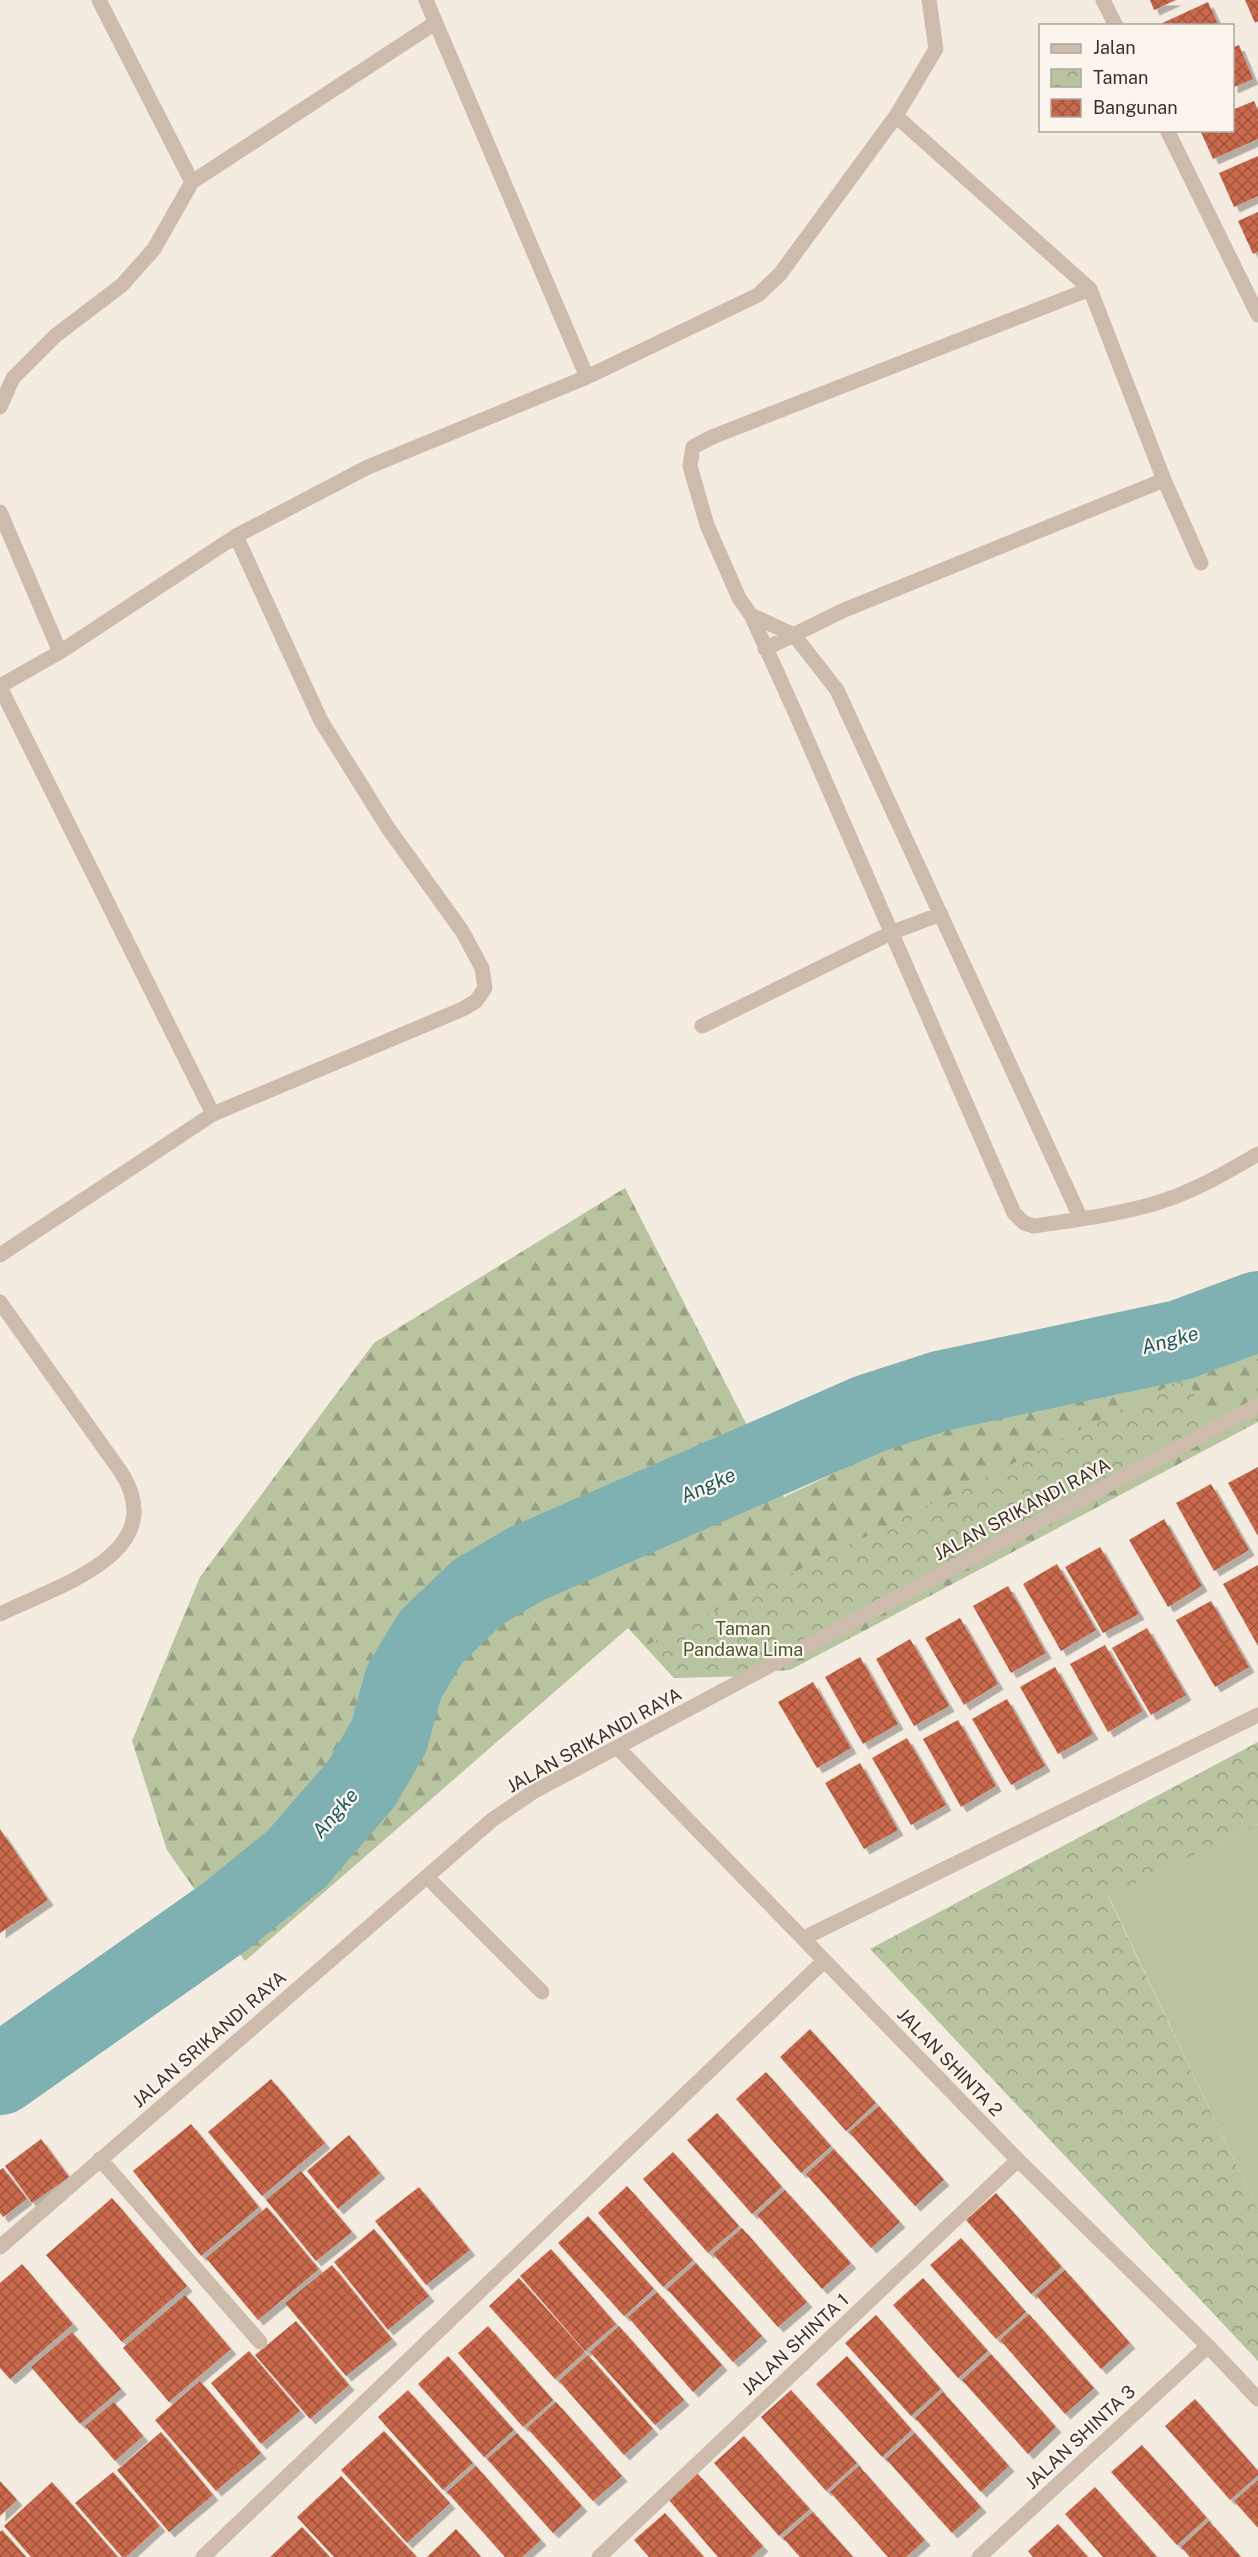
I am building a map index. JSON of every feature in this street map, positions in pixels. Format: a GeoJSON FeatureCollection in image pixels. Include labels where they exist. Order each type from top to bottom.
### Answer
{"type":"FeatureCollection","features":[{"type":"Feature","properties":{"kind":"street"},"geometry":{"type":"LineString","coordinates":[[99,0],[192,182]]}},
{"type":"Feature","properties":{"kind":"street"},"geometry":{"type":"LineString","coordinates":[[426,0],[586,377]]}},
{"type":"Feature","properties":{"kind":"street"},"geometry":{"type":"LineString","coordinates":[[213,1114],[0,687],[60,652],[236,536],[369,467],[586,377],[758,295],[780,274],[896,116],[936,49],[929,0]]}},
{"type":"Feature","properties":{"kind":"street"},"geometry":{"type":"LineString","coordinates":[[1103,0],[1115,24]]}},
{"type":"Feature","properties":{"kind":"street"},"geometry":{"type":"LineString","coordinates":[[0,407],[13,378],[55,336],[122,285],[154,249],[192,182],[435,23]]}},
{"type":"Feature","properties":{"kind":"street"},"geometry":{"type":"LineString","coordinates":[[896,116],[1090,289],[1164,480],[1201,563]]}},
{"type":"Feature","properties":{"kind":"street"},"geometry":{"type":"LineString","coordinates":[[1168,132],[1258,315]]}},
{"type":"Feature","properties":{"kind":"street"},"geometry":{"type":"LineString","coordinates":[[1090,289],[712,437],[693,447],[690,466],[707,525],[739,598],[751,615],[893,932],[1014,1213],[1024,1223],[1034,1226],[1156,1204],[1221,1175],[1258,1154]]}},
{"type":"Feature","properties":{"kind":"street"},"geometry":{"type":"LineString","coordinates":[[765,649],[842,610],[1164,480]]}},
{"type":"Feature","properties":{"kind":"street"},"geometry":{"type":"LineString","coordinates":[[0,512],[60,652]]}},
{"type":"Feature","properties":{"kind":"street"},"geometry":{"type":"LineString","coordinates":[[0,1255],[213,1114],[463,1009],[476,1001],[485,988],[483,968],[462,931],[388,828],[321,721],[236,536]]}},
{"type":"Feature","properties":{"kind":"street"},"geometry":{"type":"LineString","coordinates":[[751,615],[794,635],[837,690],[1081,1219]]}},
{"type":"Feature","properties":{"kind":"street"},"geometry":{"type":"LineString","coordinates":[[702,1026],[893,932],[941,914]]}},
{"type":"Feature","properties":{"kind":"street"},"geometry":{"type":"LineString","coordinates":[[0,1302],[121,1472],[132,1490],[136,1509],[129,1534],[117,1552],[96,1568],[0,1614]]}},
{"type":"Feature","properties":{"kind":"street","name":"JALAN SRIKANDI RAYA"},"geometry":{"type":"LineString","coordinates":[[0,2247],[492,1820],[533,1792],[1258,1405]]}},
{"type":"Feature","properties":{"kind":"street"},"geometry":{"type":"LineString","coordinates":[[804,1938],[1258,1715]]}},
{"type":"Feature","properties":{"kind":"street","name":"JALAN SHINTA 2"},"geometry":{"type":"LineString","coordinates":[[618,1748],[1018,2160],[1208,2346],[1258,2399]]}},
{"type":"Feature","properties":{"kind":"street"},"geometry":{"type":"LineString","coordinates":[[426,1877],[542,1992]]}},
{"type":"Feature","properties":{"kind":"street"},"geometry":{"type":"LineString","coordinates":[[203,2557],[824,1961]]}},
{"type":"Feature","properties":{"kind":"street"},"geometry":{"type":"LineString","coordinates":[[100,2159],[260,2342]]}},
{"type":"Feature","properties":{"kind":"street","name":"JALAN SHINTA 1"},"geometry":{"type":"LineString","coordinates":[[599,2557],[1018,2160]]}},
{"type":"Feature","properties":{"kind":"street","name":"JALAN SHINTA 3"},"geometry":{"type":"LineString","coordinates":[[979,2557],[1208,2346]]}},
{"type":"Feature","properties":{"kind":"green space"},"geometry":{"type":"Polygon","coordinates":[[[625,1188],[784,1497],[1258,1272],[1258,1422],[790,1670],[674,1678],[628,1628],[245,1961],[167,1850],[132,1741],[200,1577],[374,1343],[625,1188]]]}},
{"type":"Feature","properties":{"kind":"green space","name":"Taman Pandawa Lima"},"geometry":{"type":"Polygon","coordinates":[[[1189,1376],[1204,1434],[752,1676],[674,1678],[645,1646],[1189,1376]]]}},
{"type":"Feature","properties":{"kind":"green space"},"geometry":{"type":"Polygon","coordinates":[[[1258,1742],[1258,1824],[1108,1896],[1258,2211],[1258,2361],[870,1949],[1258,1742]]]}},
{"type":"Feature","properties":{"kind":"green space"},"geometry":{"type":"Polygon","coordinates":[[[1258,1824],[1258,2211],[1108,1895],[1258,1824]]]}},
{"type":"Feature","properties":{"kind":"building"},"geometry":{"type":"Polygon","coordinates":[[[1150,0],[1176,0],[1154,10],[1150,0]]]}},
{"type":"Feature","properties":{"kind":"building"},"geometry":{"type":"Polygon","coordinates":[[[1245,0],[1258,0],[1258,21],[1255,23],[1245,0]]]}},
{"type":"Feature","properties":{"kind":"building"},"geometry":{"type":"Polygon","coordinates":[[[1208,2],[1218,24],[1160,24],[1208,2]]]}},
{"type":"Feature","properties":{"kind":"building"},"geometry":{"type":"Polygon","coordinates":[[[1239,45],[1253,79],[1234,87],[1234,47],[1239,45]]]}},
{"type":"Feature","properties":{"kind":"building"},"geometry":{"type":"Polygon","coordinates":[[[1254,101],[1258,110],[1258,139],[1213,159],[1201,132],[1234,132],[1234,109],[1254,101]]]}},
{"type":"Feature","properties":{"kind":"building"},"geometry":{"type":"Polygon","coordinates":[[[1258,156],[1258,196],[1234,207],[1219,173],[1258,156]]]}},
{"type":"Feature","properties":{"kind":"building"},"geometry":{"type":"Polygon","coordinates":[[[1258,212],[1258,252],[1253,254],[1238,221],[1258,212]]]}},
{"type":"Feature","properties":{"kind":"building"},"geometry":{"type":"Polygon","coordinates":[[[1258,1467],[1258,1536],[1228,1483],[1258,1467]]]}},
{"type":"Feature","properties":{"kind":"building"},"geometry":{"type":"Polygon","coordinates":[[[1211,1484],[1249,1550],[1214,1571],[1176,1503],[1211,1484]]]}},
{"type":"Feature","properties":{"kind":"building"},"geometry":{"type":"Polygon","coordinates":[[[1164,1519],[1202,1586],[1168,1607],[1129,1540],[1164,1519]]]}},
{"type":"Feature","properties":{"kind":"building"},"geometry":{"type":"Polygon","coordinates":[[[1100,1547],[1139,1614],[1103,1633],[1065,1567],[1100,1547]]]}},
{"type":"Feature","properties":{"kind":"building"},"geometry":{"type":"Polygon","coordinates":[[[1057,1564],[1096,1630],[1061,1651],[1023,1584],[1057,1564]]]}},
{"type":"Feature","properties":{"kind":"building"},"geometry":{"type":"Polygon","coordinates":[[[1258,1565],[1258,1646],[1223,1584],[1258,1565]]]}},
{"type":"Feature","properties":{"kind":"building"},"geometry":{"type":"Polygon","coordinates":[[[1008,1586],[1046,1653],[1011,1673],[973,1606],[1008,1586]]]}},
{"type":"Feature","properties":{"kind":"building"},"geometry":{"type":"Polygon","coordinates":[[[1211,1601],[1249,1667],[1215,1687],[1176,1620],[1211,1601]]]}},
{"type":"Feature","properties":{"kind":"building"},"geometry":{"type":"Polygon","coordinates":[[[960,1618],[998,1684],[964,1705],[925,1638],[960,1618]]]}},
{"type":"Feature","properties":{"kind":"building"},"geometry":{"type":"Polygon","coordinates":[[[1147,1628],[1186,1695],[1151,1715],[1112,1648],[1147,1628]]]}},
{"type":"Feature","properties":{"kind":"building"},"geometry":{"type":"Polygon","coordinates":[[[910,1639],[949,1706],[914,1726],[876,1659],[910,1639]]]}},
{"type":"Feature","properties":{"kind":"building"},"geometry":{"type":"Polygon","coordinates":[[[1105,1645],[1143,1711],[1108,1732],[1070,1664],[1105,1645]]]}},
{"type":"Feature","properties":{"kind":"building"},"geometry":{"type":"Polygon","coordinates":[[[860,1657],[898,1724],[863,1744],[825,1677],[860,1657]]]}},
{"type":"Feature","properties":{"kind":"building"},"geometry":{"type":"Polygon","coordinates":[[[1055,1667],[1093,1734],[1058,1754],[1020,1687],[1055,1667]]]}},
{"type":"Feature","properties":{"kind":"building"},"geometry":{"type":"Polygon","coordinates":[[[813,1682],[851,1748],[817,1768],[778,1702],[813,1682]]]}},
{"type":"Feature","properties":{"kind":"building"},"geometry":{"type":"Polygon","coordinates":[[[1007,1699],[1045,1766],[1011,1785],[972,1719],[1007,1699]]]}},
{"type":"Feature","properties":{"kind":"building"},"geometry":{"type":"Polygon","coordinates":[[[958,1720],[996,1786],[961,1807],[923,1739],[958,1720]]]}},
{"type":"Feature","properties":{"kind":"building"},"geometry":{"type":"Polygon","coordinates":[[[907,1738],[946,1805],[911,1825],[872,1758],[907,1738]]]}},
{"type":"Feature","properties":{"kind":"building"},"geometry":{"type":"Polygon","coordinates":[[[860,1763],[898,1830],[864,1849],[825,1783],[860,1763]]]}},
{"type":"Feature","properties":{"kind":"building"},"geometry":{"type":"Polygon","coordinates":[[[0,1829],[48,1900],[0,1933],[0,1829]]]}},
{"type":"Feature","properties":{"kind":"building"},"geometry":{"type":"Polygon","coordinates":[[[810,2029],[876,2103],[846,2131],[780,2057],[810,2029]]]}},
{"type":"Feature","properties":{"kind":"building"},"geometry":{"type":"Polygon","coordinates":[[[766,2072],[831,2146],[801,2173],[736,2099],[766,2072]]]}},
{"type":"Feature","properties":{"kind":"building"},"geometry":{"type":"Polygon","coordinates":[[[271,2079],[325,2143],[262,2196],[208,2132],[271,2079]]]}},
{"type":"Feature","properties":{"kind":"building"},"geometry":{"type":"Polygon","coordinates":[[[879,2106],[944,2180],[915,2206],[849,2132],[879,2106]]]}},
{"type":"Feature","properties":{"kind":"building"},"geometry":{"type":"Polygon","coordinates":[[[717,2113],[782,2187],[752,2214],[687,2140],[717,2113]]]}},
{"type":"Feature","properties":{"kind":"building"},"geometry":{"type":"Polygon","coordinates":[[[191,2124],[259,2207],[201,2256],[133,2171],[191,2124]]]}},
{"type":"Feature","properties":{"kind":"building"},"geometry":{"type":"Polygon","coordinates":[[[349,2135],[380,2173],[338,2209],[307,2171],[349,2135]]]}},
{"type":"Feature","properties":{"kind":"building"},"geometry":{"type":"Polygon","coordinates":[[[41,2139],[69,2177],[32,2203],[5,2166],[41,2139]]]}},
{"type":"Feature","properties":{"kind":"building"},"geometry":{"type":"Polygon","coordinates":[[[834,2149],[900,2222],[871,2248],[806,2174],[834,2149]]]}},
{"type":"Feature","properties":{"kind":"building"},"geometry":{"type":"Polygon","coordinates":[[[673,2152],[739,2226],[708,2253],[643,2179],[673,2152]]]}},
{"type":"Feature","properties":{"kind":"building"},"geometry":{"type":"Polygon","coordinates":[[[3,2168],[27,2199],[3,2217],[0,2213],[0,2170],[3,2168]]]}},
{"type":"Feature","properties":{"kind":"building"},"geometry":{"type":"Polygon","coordinates":[[[301,2171],[352,2232],[316,2261],[266,2200],[301,2171]]]}},
{"type":"Feature","properties":{"kind":"building"},"geometry":{"type":"Polygon","coordinates":[[[627,2186],[693,2260],[663,2287],[598,2213],[627,2186]]]}},
{"type":"Feature","properties":{"kind":"building"},"geometry":{"type":"Polygon","coordinates":[[[419,2187],[470,2250],[426,2285],[375,2221],[419,2187]]]}},
{"type":"Feature","properties":{"kind":"building"},"geometry":{"type":"Polygon","coordinates":[[[785,2190],[851,2263],[822,2289],[757,2215],[785,2190]]]}},
{"type":"Feature","properties":{"kind":"building"},"geometry":{"type":"Polygon","coordinates":[[[996,2193],[1062,2267],[1031,2294],[966,2220],[996,2193]]]}},
{"type":"Feature","properties":{"kind":"building"},"geometry":{"type":"Polygon","coordinates":[[[112,2198],[187,2286],[122,2342],[46,2255],[112,2198]]]}},
{"type":"Feature","properties":{"kind":"building"},"geometry":{"type":"Polygon","coordinates":[[[267,2207],[319,2269],[258,2320],[206,2258],[267,2207]]]}},
{"type":"Feature","properties":{"kind":"building"},"geometry":{"type":"Polygon","coordinates":[[[588,2216],[654,2289],[624,2316],[558,2243],[588,2216]]]}},
{"type":"Feature","properties":{"kind":"building"},"geometry":{"type":"Polygon","coordinates":[[[742,2228],[807,2302],[778,2327],[713,2254],[742,2228]]]}},
{"type":"Feature","properties":{"kind":"building"},"geometry":{"type":"Polygon","coordinates":[[[374,2229],[429,2296],[388,2330],[334,2262],[374,2229]]]}},
{"type":"Feature","properties":{"kind":"building"},"geometry":{"type":"Polygon","coordinates":[[[961,2238],[1026,2312],[996,2339],[930,2265],[961,2238]]]}},
{"type":"Feature","properties":{"kind":"building"},"geometry":{"type":"Polygon","coordinates":[[[551,2249],[616,2324],[585,2351],[520,2276],[551,2249]]]}},
{"type":"Feature","properties":{"kind":"building"},"geometry":{"type":"Polygon","coordinates":[[[696,2263],[762,2336],[733,2362],[667,2289],[696,2263]]]}},
{"type":"Feature","properties":{"kind":"building"},"geometry":{"type":"Polygon","coordinates":[[[22,2264],[73,2324],[10,2379],[0,2368],[0,2283],[22,2264]]]}},
{"type":"Feature","properties":{"kind":"building"},"geometry":{"type":"Polygon","coordinates":[[[332,2265],[392,2339],[346,2376],[285,2303],[332,2265]]]}},
{"type":"Feature","properties":{"kind":"building"},"geometry":{"type":"Polygon","coordinates":[[[1065,2270],[1130,2343],[1101,2369],[1036,2295],[1065,2270]]]}},
{"type":"Feature","properties":{"kind":"building"},"geometry":{"type":"Polygon","coordinates":[[[519,2278],[585,2352],[555,2379],[489,2306],[519,2278]]]}},
{"type":"Feature","properties":{"kind":"building"},"geometry":{"type":"Polygon","coordinates":[[[923,2278],[988,2351],[958,2378],[893,2305],[923,2278]]]}},
{"type":"Feature","properties":{"kind":"building"},"geometry":{"type":"Polygon","coordinates":[[[657,2292],[722,2365],[693,2392],[628,2317],[657,2292]]]}},
{"type":"Feature","properties":{"kind":"building"},"geometry":{"type":"Polygon","coordinates":[[[185,2295],[231,2349],[169,2402],[123,2348],[185,2295]]]}},
{"type":"Feature","properties":{"kind":"building"},"geometry":{"type":"Polygon","coordinates":[[[1029,2314],[1094,2388],[1065,2414],[1000,2340],[1029,2314]]]}},
{"type":"Feature","properties":{"kind":"building"},"geometry":{"type":"Polygon","coordinates":[[[876,2315],[941,2389],[911,2416],[845,2343],[876,2315]]]}},
{"type":"Feature","properties":{"kind":"building"},"geometry":{"type":"Polygon","coordinates":[[[296,2321],[349,2385],[310,2419],[255,2355],[296,2321]]]}},
{"type":"Feature","properties":{"kind":"building"},"geometry":{"type":"Polygon","coordinates":[[[488,2326],[553,2400],[523,2427],[458,2353],[488,2326]]]}},
{"type":"Feature","properties":{"kind":"building"},"geometry":{"type":"Polygon","coordinates":[[[619,2326],[684,2400],[655,2425],[590,2352],[619,2326]]]}},
{"type":"Feature","properties":{"kind":"building"},"geometry":{"type":"Polygon","coordinates":[[[72,2332],[121,2389],[80,2424],[31,2367],[72,2332]]]}},
{"type":"Feature","properties":{"kind":"building"},"geometry":{"type":"Polygon","coordinates":[[[249,2351],[300,2411],[261,2444],[211,2383],[249,2351]]]}},
{"type":"Feature","properties":{"kind":"building"},"geometry":{"type":"Polygon","coordinates":[[[991,2354],[1056,2427],[1028,2454],[962,2380],[991,2354]]]}},
{"type":"Feature","properties":{"kind":"building"},"geometry":{"type":"Polygon","coordinates":[[[588,2355],[653,2429],[624,2455],[559,2381],[588,2355]]]}},
{"type":"Feature","properties":{"kind":"building"},"geometry":{"type":"Polygon","coordinates":[[[448,2356],[514,2430],[484,2457],[418,2384],[448,2356]]]}},
{"type":"Feature","properties":{"kind":"building"},"geometry":{"type":"Polygon","coordinates":[[[847,2356],[912,2430],[882,2457],[816,2384],[847,2356]]]}},
{"type":"Feature","properties":{"kind":"building"},"geometry":{"type":"Polygon","coordinates":[[[200,2381],[261,2453],[216,2491],[155,2420],[200,2381]]]}},
{"type":"Feature","properties":{"kind":"building"},"geometry":{"type":"Polygon","coordinates":[[[408,2390],[473,2463],[443,2490],[378,2417],[408,2390]]]}},
{"type":"Feature","properties":{"kind":"building"},"geometry":{"type":"Polygon","coordinates":[[[791,2390],[857,2463],[826,2491],[761,2417],[791,2390]]]}},
{"type":"Feature","properties":{"kind":"building"},"geometry":{"type":"Polygon","coordinates":[[[943,2392],[1009,2466],[981,2492],[915,2418],[943,2392]]]}},
{"type":"Feature","properties":{"kind":"building"},"geometry":{"type":"Polygon","coordinates":[[[1195,2399],[1258,2471],[1258,2475],[1230,2500],[1165,2426],[1195,2399]]]}},
{"type":"Feature","properties":{"kind":"building"},"geometry":{"type":"Polygon","coordinates":[[[114,2402],[143,2436],[115,2461],[85,2426],[114,2402]]]}},
{"type":"Feature","properties":{"kind":"building"},"geometry":{"type":"Polygon","coordinates":[[[556,2402],[622,2476],[593,2501],[527,2428],[556,2402]]]}},
{"type":"Feature","properties":{"kind":"building"},"geometry":{"type":"Polygon","coordinates":[[[384,2431],[450,2503],[407,2543],[341,2470],[384,2431]]]}},
{"type":"Feature","properties":{"kind":"building"},"geometry":{"type":"Polygon","coordinates":[[[161,2432],[213,2495],[169,2532],[117,2470],[161,2432]]]}},
{"type":"Feature","properties":{"kind":"building"},"geometry":{"type":"Polygon","coordinates":[[[517,2433],[582,2506],[553,2533],[487,2459],[517,2433]]]}},
{"type":"Feature","properties":{"kind":"building"},"geometry":{"type":"Polygon","coordinates":[[[915,2433],[981,2507],[952,2533],[886,2459],[915,2433]]]}},
{"type":"Feature","properties":{"kind":"building"},"geometry":{"type":"Polygon","coordinates":[[[744,2436],[810,2509],[779,2536],[714,2463],[744,2436]]]}},
{"type":"Feature","properties":{"kind":"building"},"geometry":{"type":"Polygon","coordinates":[[[1142,2445],[1207,2518],[1177,2545],[1111,2472],[1142,2445]]]}},
{"type":"Feature","properties":{"kind":"building"},"geometry":{"type":"Polygon","coordinates":[[[476,2466],[541,2540],[522,2557],[505,2557],[447,2492],[476,2466]]]}},
{"type":"Feature","properties":{"kind":"building"},"geometry":{"type":"Polygon","coordinates":[[[859,2466],[925,2540],[906,2557],[888,2557],[830,2492],[859,2466]]]}},
{"type":"Feature","properties":{"kind":"building"},"geometry":{"type":"Polygon","coordinates":[[[113,2472],[160,2526],[126,2557],[122,2557],[75,2503],[113,2472]]]}},
{"type":"Feature","properties":{"kind":"building"},"geometry":{"type":"Polygon","coordinates":[[[697,2473],[763,2546],[751,2557],[718,2557],[668,2499],[697,2473]]]}},
{"type":"Feature","properties":{"kind":"building"},"geometry":{"type":"Polygon","coordinates":[[[341,2476],[417,2557],[334,2557],[297,2517],[341,2476]]]}},
{"type":"Feature","properties":{"kind":"building"},"geometry":{"type":"Polygon","coordinates":[[[1258,2480],[1258,2528],[1234,2501],[1258,2480]]]}},
{"type":"Feature","properties":{"kind":"building"},"geometry":{"type":"Polygon","coordinates":[[[0,2481],[17,2500],[0,2516],[0,2481]]]}},
{"type":"Feature","properties":{"kind":"building"},"geometry":{"type":"Polygon","coordinates":[[[52,2482],[118,2557],[31,2557],[4,2526],[52,2482]]]}},
{"type":"Feature","properties":{"kind":"building"},"geometry":{"type":"Polygon","coordinates":[[[1095,2487],[1157,2557],[1103,2557],[1065,2514],[1095,2487]]]}},
{"type":"Feature","properties":{"kind":"building"},"geometry":{"type":"Polygon","coordinates":[[[813,2512],[853,2557],[800,2557],[783,2538],[813,2512]]]}},
{"type":"Feature","properties":{"kind":"building"},"geometry":{"type":"Polygon","coordinates":[[[665,2513],[704,2557],[649,2557],[634,2540],[665,2513]]]}},
{"type":"Feature","properties":{"kind":"building"},"geometry":{"type":"Polygon","coordinates":[[[1209,2521],[1241,2557],[1190,2557],[1181,2547],[1209,2521]]]}},
{"type":"Feature","properties":{"kind":"building"},"geometry":{"type":"Polygon","coordinates":[[[1058,2524],[1088,2557],[1033,2557],[1028,2551],[1058,2524]]]}},
{"type":"Feature","properties":{"kind":"building"},"geometry":{"type":"Polygon","coordinates":[[[302,2527],[330,2557],[270,2557],[302,2527]]]}},
{"type":"Feature","properties":{"kind":"building"},"geometry":{"type":"Polygon","coordinates":[[[456,2529],[481,2557],[427,2557],[456,2529]]]}},
{"type":"Feature","properties":{"kind":"building"},"geometry":{"type":"Polygon","coordinates":[[[2,2530],[26,2557],[0,2557],[0,2532],[2,2530]]]}},
{"type":"Feature","properties":{"kind":"waterway","name":"Angke"},"geometry":{"type":"LineString","coordinates":[[298,1857],[362,1783],[389,1736],[404,1682],[431,1637],[478,1592],[526,1564],[869,1414],[940,1391],[1180,1340],[1258,1311]]}},
{"type":"Feature","properties":{"kind":"waterway","name":"Angke"},"geometry":{"type":"LineString","coordinates":[[0,2075],[226,1916],[300,1856]]}}]}
